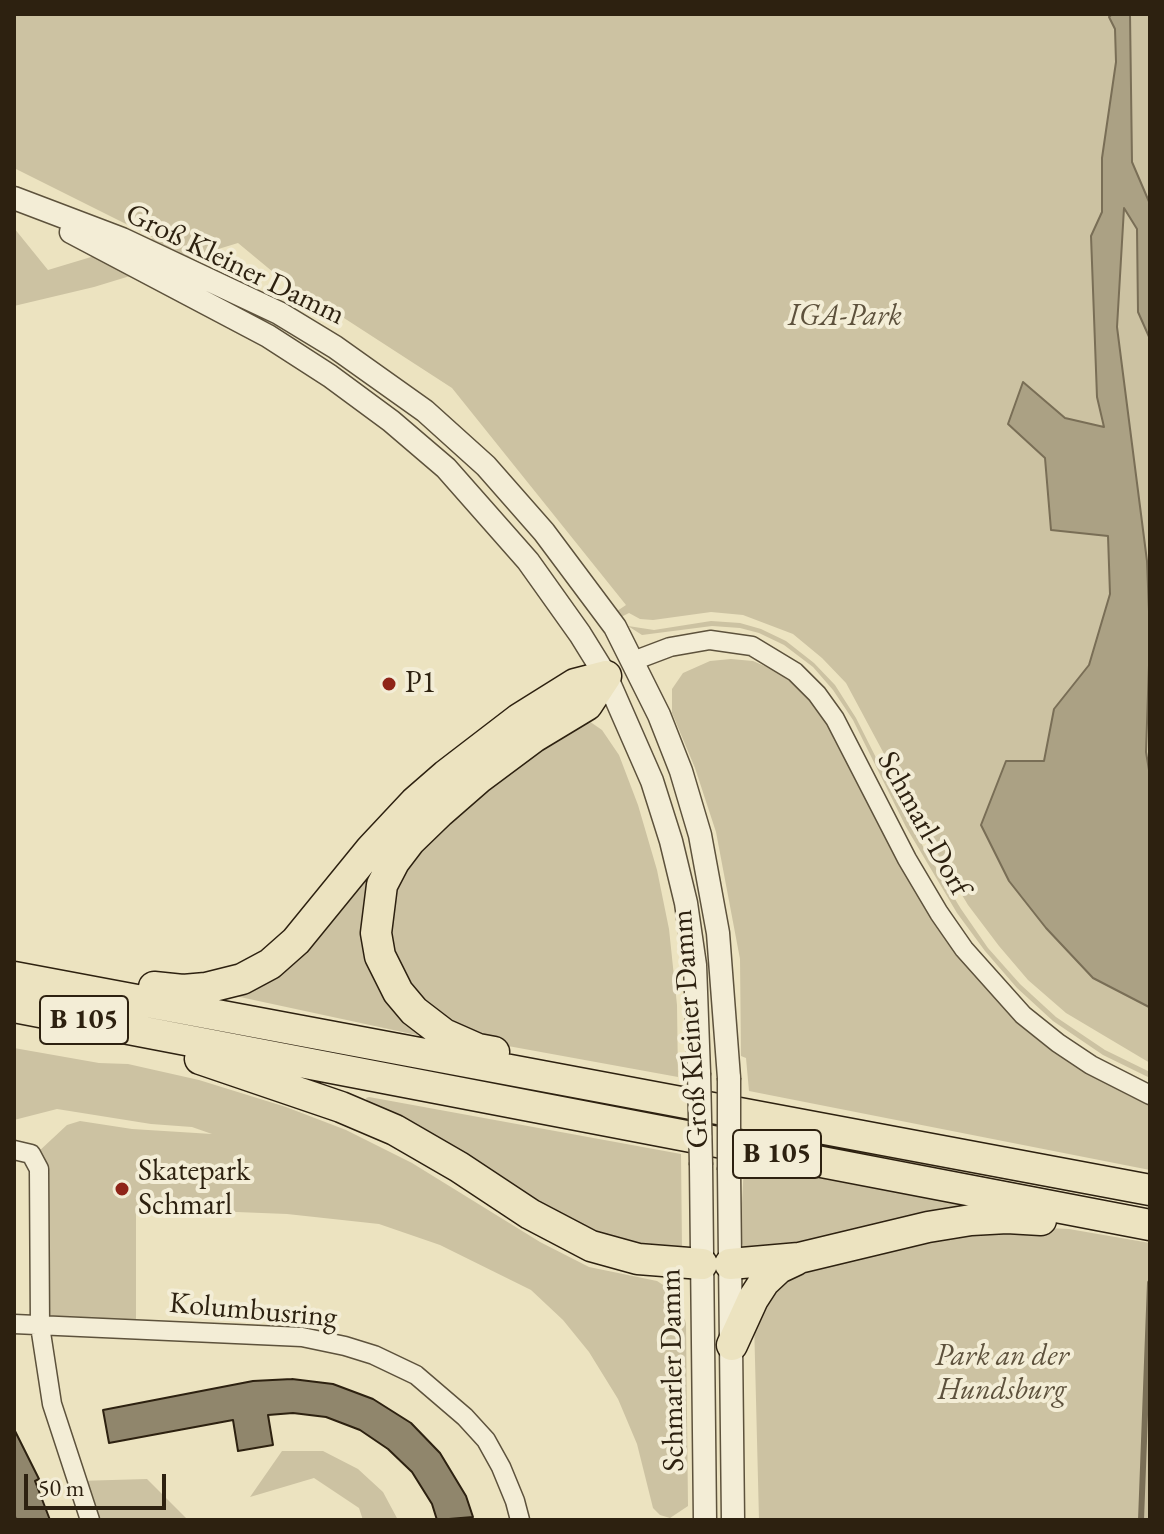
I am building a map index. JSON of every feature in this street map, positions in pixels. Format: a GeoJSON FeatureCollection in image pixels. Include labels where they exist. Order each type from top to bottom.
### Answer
{"type":"FeatureCollection","features":[{"type":"Feature","properties":{"kind":"highway"},"geometry":{"type":"LineString","coordinates":[[24,979],[73,974],[183,990],[224,984],[255,972],[270,964],[296,941],[371,849],[415,802],[446,775],[519,719],[575,684],[606,676]]}},
{"type":"Feature","properties":{"kind":"highway"},"geometry":{"type":"LineString","coordinates":[[585,1085],[552,1064],[478,1049],[444,1034],[414,1011],[398,992],[380,956],[376,933],[382,885],[410,841],[479,778],[534,737],[587,705],[606,676]]}},
{"type":"Feature","properties":{"kind":"highway","name":"B 105"},"geometry":{"type":"LineString","coordinates":[[24,979],[1150,1190]]}},
{"type":"Feature","properties":{"kind":"highway","name":"B 105"},"geometry":{"type":"LineString","coordinates":[[14,1007],[1150,1225]]}},
{"type":"Feature","properties":{"kind":"highway"},"geometry":{"type":"LineString","coordinates":[[154,1032],[184,1054],[316,1098],[395,1130],[530,1214],[591,1246],[638,1259],[716,1264],[799,1258],[971,1220],[1007,1218],[1048,1221],[1133,1236],[1150,1234]]}},
{"type":"Feature","properties":{"kind":"highway"},"geometry":{"type":"LineString","coordinates":[[732,1345],[764,1282],[779,1268],[799,1258]]}},
{"type":"Feature","properties":{"kind":"street","name":"Groß Kleiner Damm"},"geometry":{"type":"LineString","coordinates":[[14,200],[122,239],[279,313],[357,361],[403,394],[486,466],[544,532],[615,627],[665,729],[700,835],[718,933],[729,1078],[729,1170],[716,1264]]}},
{"type":"Feature","properties":{"kind":"street","name":"Groß Kleiner Damm"},"geometry":{"type":"LineString","coordinates":[[14,200],[156,279],[268,336],[306,359],[391,421],[446,468],[528,561],[580,634],[606,676],[652,781],[682,888],[695,965],[701,1218],[716,1264]]}},
{"type":"Feature","properties":{"kind":"street","name":"Schmarl-Dorf"},"geometry":{"type":"LineString","coordinates":[[633,661],[668,647],[710,640],[752,646],[795,672],[817,694],[835,719],[907,859],[939,913],[973,960],[1023,1015],[1058,1043],[1091,1065],[1150,1095]]}},
{"type":"Feature","properties":{"kind":"street"},"geometry":{"type":"LineString","coordinates":[[606,676],[633,661]]}},
{"type":"Feature","properties":{"kind":"street"},"geometry":{"type":"LineString","coordinates":[[14,1150],[31,1154],[39,1169],[40,1326],[52,1404],[90,1520]]}},
{"type":"Feature","properties":{"kind":"street","name":"Schmarler Damm"},"geometry":{"type":"LineString","coordinates":[[716,1264],[732,1345],[733,1520]]}},
{"type":"Feature","properties":{"kind":"street","name":"Schmarler Damm"},"geometry":{"type":"LineString","coordinates":[[705,1520],[716,1264]]}},
{"type":"Feature","properties":{"kind":"street","name":"Kolumbusring"},"geometry":{"type":"LineString","coordinates":[[14,1324],[302,1337],[374,1355],[416,1375],[465,1417],[486,1440],[501,1467],[520,1520]]}},
{"type":"Feature","properties":{"kind":"green space","name":"IGA-Park"},"geometry":{"type":"Polygon","coordinates":[[[14,14],[1150,14],[1150,1063],[1066,1013],[1028,980],[999,946],[968,905],[941,860],[846,683],[822,658],[793,634],[743,615],[711,612],[653,620],[640,619],[629,613],[621,617],[617,611],[626,605],[452,388],[273,272],[238,243],[94,287],[14,306],[14,228],[48,270],[154,238],[14,168],[14,14]]]}},
{"type":"Feature","properties":{"kind":"green space"},"geometry":{"type":"Polygon","coordinates":[[[711,621],[740,623],[761,629],[786,641],[814,663],[835,685],[856,718],[910,825],[988,948],[1020,984],[1056,1017],[1105,1050],[1150,1072],[1150,1078],[1103,1055],[1053,1021],[1017,988],[985,951],[957,913],[906,827],[853,720],[813,667],[784,645],[740,628],[712,626],[642,635],[628,626],[654,630],[711,621]]]}},
{"type":"Feature","properties":{"kind":"green space"},"geometry":{"type":"Polygon","coordinates":[[[710,661],[753,661],[776,671],[808,695],[824,716],[968,966],[1020,1025],[1075,1064],[1131,1097],[1150,1103],[1150,1170],[749,1091],[746,1058],[741,1056],[740,959],[716,832],[695,768],[672,713],[672,689],[683,673],[710,661]]]}},
{"type":"Feature","properties":{"kind":"green space"},"geometry":{"type":"Polygon","coordinates":[[[586,719],[602,730],[619,755],[657,870],[669,929],[677,1005],[678,1077],[486,1042],[423,1008],[392,955],[388,921],[396,887],[417,850],[525,756],[586,719]]]}},
{"type":"Feature","properties":{"kind":"green space"},"geometry":{"type":"Polygon","coordinates":[[[382,850],[388,855],[384,996],[392,1009],[421,1036],[226,994],[382,850]]]}},
{"type":"Feature","properties":{"kind":"green space"},"geometry":{"type":"Polygon","coordinates":[[[14,1048],[99,1063],[128,1064],[199,1080],[286,1107],[346,1130],[412,1163],[540,1242],[589,1267],[657,1281],[668,1288],[681,1304],[686,1324],[688,1506],[670,1518],[660,1515],[653,1508],[637,1444],[618,1399],[589,1352],[563,1320],[531,1290],[440,1245],[379,1224],[287,1214],[136,1208],[136,1322],[48,1318],[37,1153],[67,1125],[80,1121],[132,1129],[212,1134],[192,1127],[151,1124],[57,1109],[14,1120],[14,1048]]]}},
{"type":"Feature","properties":{"kind":"green space"},"geometry":{"type":"Polygon","coordinates":[[[366,1098],[681,1154],[682,1250],[604,1240],[367,1103],[366,1098]]]}},
{"type":"Feature","properties":{"kind":"green space"},"geometry":{"type":"Polygon","coordinates":[[[744,1164],[987,1209],[790,1251],[744,1249],[741,1222],[744,1164]]]}},
{"type":"Feature","properties":{"kind":"green space","name":"Park an der Hundsburg"},"geometry":{"type":"Polygon","coordinates":[[[1027,1227],[1069,1229],[1150,1243],[1150,1520],[759,1520],[754,1320],[781,1279],[913,1241],[1027,1227]]]}},
{"type":"Feature","properties":{"kind":"green space"},"geometry":{"type":"Polygon","coordinates":[[[282,1451],[323,1451],[358,1469],[383,1492],[398,1520],[363,1520],[359,1508],[314,1478],[250,1497],[282,1451]]]}},
{"type":"Feature","properties":{"kind":"green space"},"geometry":{"type":"Polygon","coordinates":[[[147,1479],[188,1520],[90,1520],[77,1481],[147,1479]]]}},
{"type":"Feature","properties":{"kind":"shaded area"},"geometry":{"type":"Polygon","coordinates":[[[1112,14],[1130,14],[1132,162],[1150,204],[1150,339],[1138,312],[1137,229],[1124,208],[1117,327],[1147,561],[1150,636],[1146,752],[1150,776],[1149,1007],[1093,978],[1046,928],[1009,881],[981,825],[1006,761],[1044,761],[1054,709],[1089,665],[1110,594],[1108,536],[1051,530],[1045,458],[1008,424],[1023,382],[1065,418],[1104,427],[1097,397],[1091,236],[1102,212],[1102,158],[1116,62],[1115,29],[1109,17],[1112,14]]]}},
{"type":"Feature","properties":{"kind":"building"},"geometry":{"type":"Polygon","coordinates":[[[292,1379],[333,1384],[373,1399],[411,1423],[440,1453],[466,1496],[473,1517],[437,1520],[432,1504],[412,1472],[388,1449],[360,1430],[326,1417],[293,1413],[268,1415],[273,1445],[238,1451],[233,1420],[109,1443],[103,1410],[253,1381],[292,1379]]]}},
{"type":"Feature","properties":{"kind":"building"},"geometry":{"type":"Polygon","coordinates":[[[14,1429],[39,1479],[35,1481],[50,1520],[16,1520],[14,1429]]]}},
{"type":"Feature","properties":{"kind":"waterway"},"geometry":{"type":"LineString","coordinates":[[1141,1520],[1150,1283]]}},
{"type":"Feature","properties":{"kind":"place","name":"P1"},"geometry":{"type":"Point","coordinates":[389,684]}},
{"type":"Feature","properties":{"kind":"place","name":"Skatepark Schmarl"},"geometry":{"type":"Point","coordinates":[122,1189]}}]}
